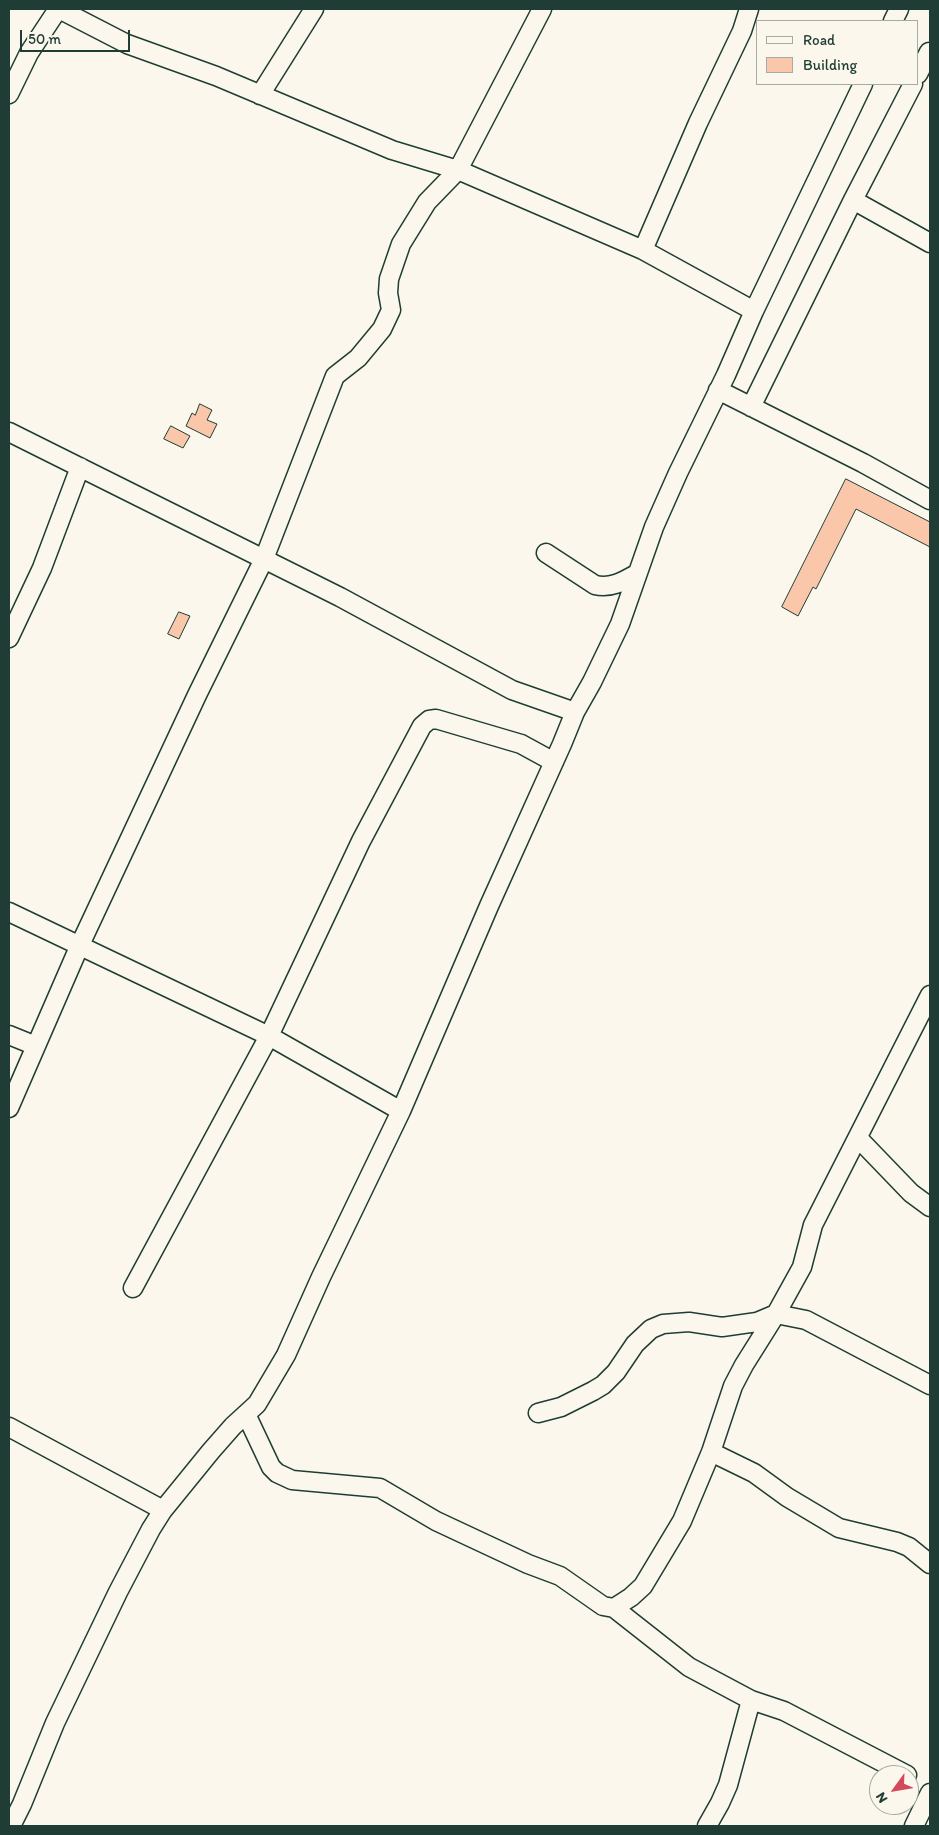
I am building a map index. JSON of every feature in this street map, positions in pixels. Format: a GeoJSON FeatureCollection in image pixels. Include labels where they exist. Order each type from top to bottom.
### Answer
{"type":"FeatureCollection","features":[{"type":"Feature","properties":{"kind":"street"},"geometry":{"type":"LineString","coordinates":[[9,94],[29,53],[58,9],[127,44],[216,76],[392,150],[458,170],[643,250],[754,311]]}},
{"type":"Feature","properties":{"kind":"street"},"geometry":{"type":"LineString","coordinates":[[260,95],[314,9]]}},
{"type":"Feature","properties":{"kind":"street"},"geometry":{"type":"LineString","coordinates":[[9,1108],[79,947],[197,695],[264,559],[335,376],[358,358],[382,330],[391,310],[388,293],[389,279],[401,244],[427,202],[458,170],[542,9]]}},
{"type":"Feature","properties":{"kind":"street"},"geometry":{"type":"LineString","coordinates":[[643,250],[698,123],[742,31],[749,9]]}},
{"type":"Feature","properties":{"kind":"street"},"geometry":{"type":"LineString","coordinates":[[919,71],[926,50]]}},
{"type":"Feature","properties":{"kind":"street"},"geometry":{"type":"LineString","coordinates":[[11,1826],[55,1723],[134,1560],[163,1510],[211,1450],[257,1404],[286,1355],[332,1253],[400,1111],[575,712],[620,624],[654,527],[754,311],[863,85]]}},
{"type":"Feature","properties":{"kind":"street"},"geometry":{"type":"LineString","coordinates":[[751,407],[853,200],[912,85]]}},
{"type":"Feature","properties":{"kind":"street"},"geometry":{"type":"LineString","coordinates":[[853,200],[930,243]]}},
{"type":"Feature","properties":{"kind":"street"},"geometry":{"type":"LineString","coordinates":[[718,390],[863,462],[930,500]]}},
{"type":"Feature","properties":{"kind":"street"},"geometry":{"type":"LineString","coordinates":[[9,432],[264,559],[512,690],[575,712]]}},
{"type":"Feature","properties":{"kind":"street"},"geometry":{"type":"LineString","coordinates":[[9,638],[42,568],[80,467]]}},
{"type":"Feature","properties":{"kind":"street"},"geometry":{"type":"LineString","coordinates":[[546,553],[595,585],[604,587],[638,573]]}},
{"type":"Feature","properties":{"kind":"street"},"geometry":{"type":"LineString","coordinates":[[133,1288],[269,1036],[361,842],[422,726],[428,720],[436,719],[521,744],[554,762]]}},
{"type":"Feature","properties":{"kind":"street"},"geometry":{"type":"LineString","coordinates":[[9,912],[269,1036],[400,1111]]}},
{"type":"Feature","properties":{"kind":"street"},"geometry":{"type":"LineString","coordinates":[[614,1608],[631,1597],[643,1586],[682,1521],[711,1452],[733,1386],[802,1266],[813,1225],[858,1138],[924,1020],[930,995]]}},
{"type":"Feature","properties":{"kind":"street"},"geometry":{"type":"LineString","coordinates":[[9,1035],[36,1046]]}},
{"type":"Feature","properties":{"kind":"street"},"geometry":{"type":"LineString","coordinates":[[858,1138],[911,1192],[930,1207]]}},
{"type":"Feature","properties":{"kind":"street"},"geometry":{"type":"LineString","coordinates":[[538,1412],[561,1407],[602,1385],[616,1372],[635,1344],[651,1328],[663,1324],[689,1322],[722,1327],[757,1322],[776,1314],[806,1320],[930,1385]]}},
{"type":"Feature","properties":{"kind":"street"},"geometry":{"type":"LineString","coordinates":[[246,1414],[271,1467],[277,1473],[292,1480],[380,1488],[436,1521],[528,1564],[560,1576],[603,1606],[614,1608],[689,1667],[751,1700],[784,1711],[887,1765]]}},
{"type":"Feature","properties":{"kind":"street"},"geometry":{"type":"LineString","coordinates":[[9,1427],[163,1510]]}},
{"type":"Feature","properties":{"kind":"street"},"geometry":{"type":"LineString","coordinates":[[711,1452],[754,1473],[787,1497],[839,1528],[903,1544],[930,1564]]}},
{"type":"Feature","properties":{"kind":"street"},"geometry":{"type":"LineString","coordinates":[[707,1826],[728,1785],[751,1700]]}},
{"type":"Feature","properties":{"kind":"street"},"geometry":{"type":"LineString","coordinates":[[919,1782],[930,1789]]}},
{"type":"Feature","properties":{"kind":"street"},"geometry":{"type":"LineString","coordinates":[[914,1826],[930,1793]]}},
{"type":"Feature","properties":{"kind":"building"},"geometry":{"type":"Polygon","coordinates":[[[200,404],[212,410],[207,420],[217,424],[210,438],[186,426],[192,413],[195,415],[200,404]]]}},
{"type":"Feature","properties":{"kind":"building"},"geometry":{"type":"Polygon","coordinates":[[[171,426],[190,436],[183,448],[164,439],[171,426]]]}},
{"type":"Feature","properties":{"kind":"building"},"geometry":{"type":"Polygon","coordinates":[[[846,479],[930,522],[930,547],[856,509],[816,589],[813,587],[798,616],[782,607],[846,479]]]}},
{"type":"Feature","properties":{"kind":"building"},"geometry":{"type":"Polygon","coordinates":[[[179,612],[190,616],[179,639],[168,634],[179,612]]]}}]}
